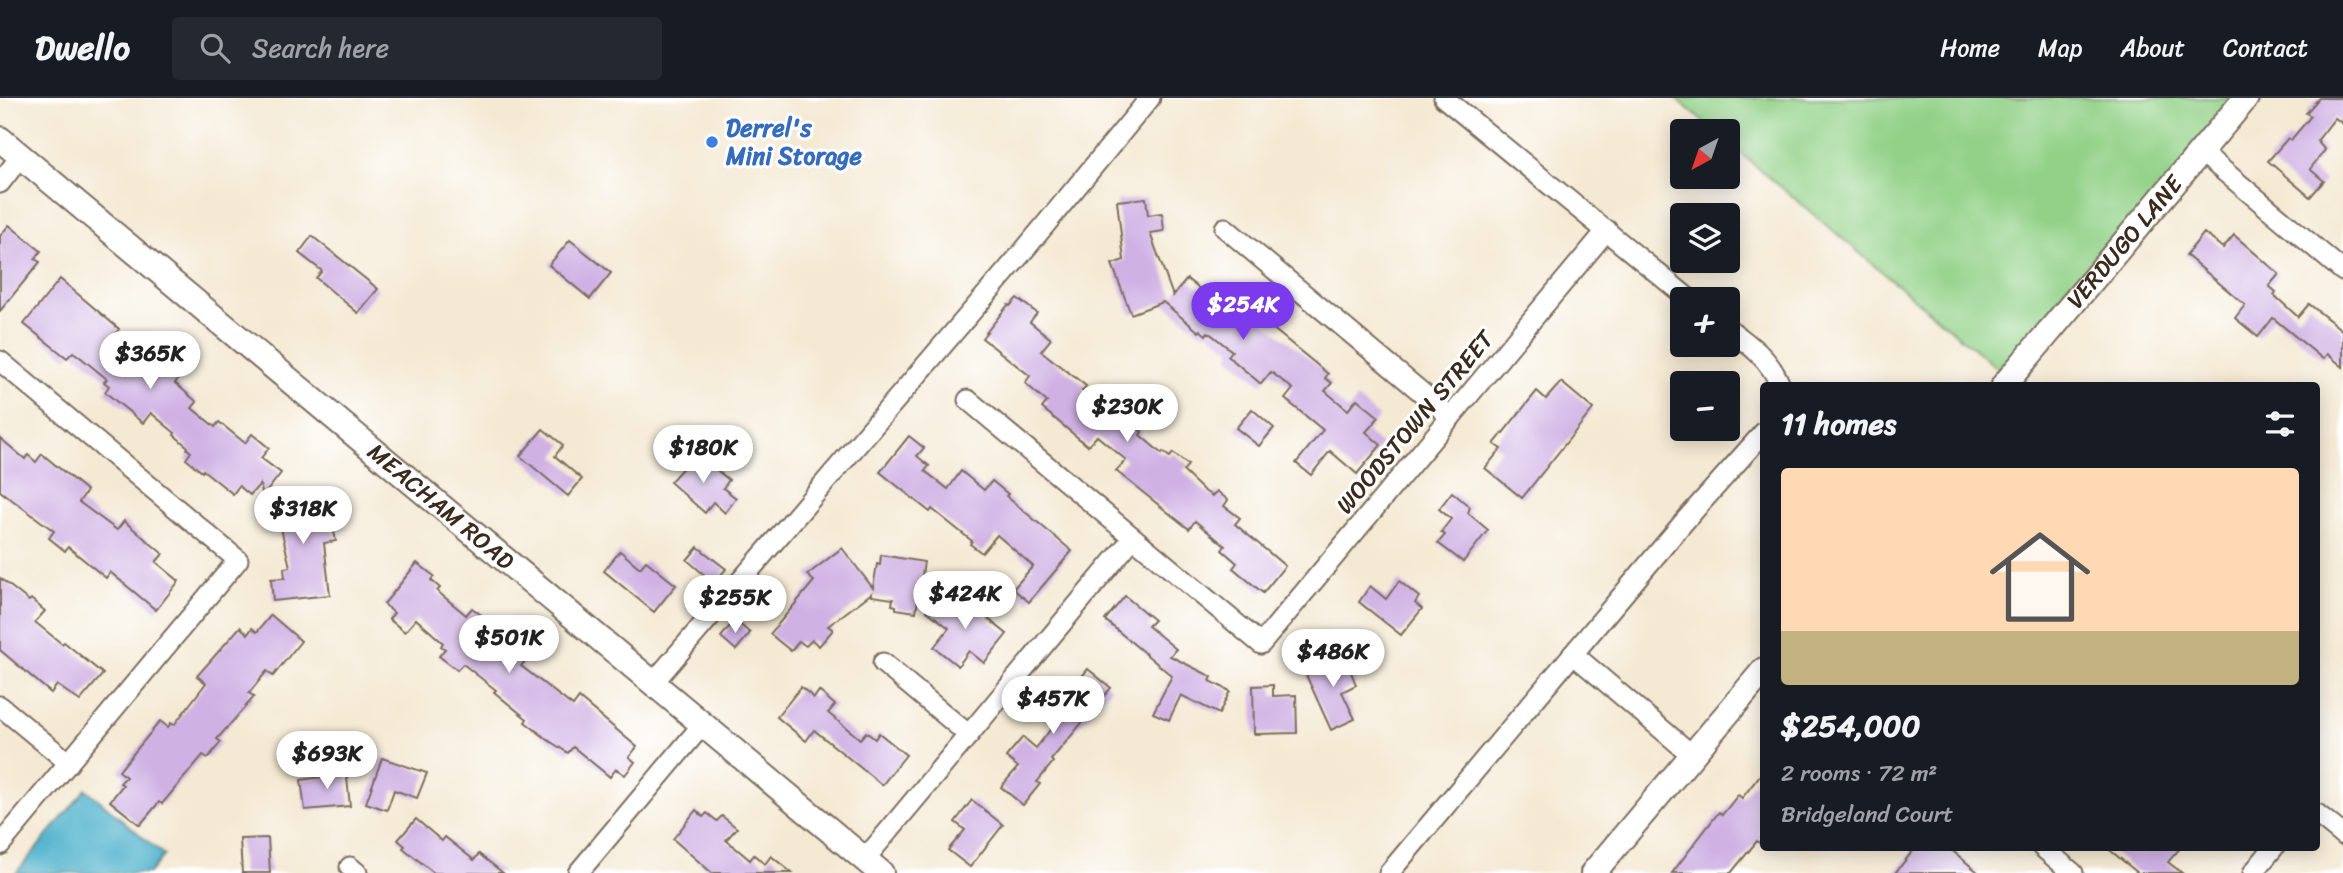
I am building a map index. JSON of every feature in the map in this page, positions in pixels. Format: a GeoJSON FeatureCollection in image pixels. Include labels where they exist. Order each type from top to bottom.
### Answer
{"type":"FeatureCollection","features":[{"type":"Feature","properties":{"kind":"street"},"geometry":{"type":"LineString","coordinates":[[653,683],[1021,254],[1150,98]]}},
{"type":"Feature","properties":{"kind":"street"},"geometry":{"type":"LineString","coordinates":[[1444,98],[1675,287]]}},
{"type":"Feature","properties":{"kind":"street","name":"VERDUGO LANE"},"geometry":{"type":"LineString","coordinates":[[2007,382],[2246,98]]}},
{"type":"Feature","properties":{"kind":"street","name":"MEACHAM ROAD"},"geometry":{"type":"LineString","coordinates":[[0,139],[873,866]]}},
{"type":"Feature","properties":{"kind":"street"},"geometry":{"type":"LineString","coordinates":[[2200,151],[2343,271]]}},
{"type":"Feature","properties":{"kind":"street"},"geometry":{"type":"LineString","coordinates":[[0,183],[21,156]]}},
{"type":"Feature","properties":{"kind":"street"},"geometry":{"type":"LineString","coordinates":[[1225,228],[1451,417]]}},
{"type":"Feature","properties":{"kind":"street","name":"WOODSTOWN STREET"},"geometry":{"type":"LineString","coordinates":[[1133,538],[1261,644],[1607,230]]}},
{"type":"Feature","properties":{"kind":"street"},"geometry":{"type":"LineString","coordinates":[[1740,338],[1762,356],[1779,382]]}},
{"type":"Feature","properties":{"kind":"street"},"geometry":{"type":"LineString","coordinates":[[0,361],[238,560],[0,845]]}},
{"type":"Feature","properties":{"kind":"street"},"geometry":{"type":"LineString","coordinates":[[873,866],[969,735],[1133,538],[968,400]]}},
{"type":"Feature","properties":{"kind":"street"},"geometry":{"type":"LineString","coordinates":[[1389,873],[1683,523],[1760,436]]}},
{"type":"Feature","properties":{"kind":"street"},"geometry":{"type":"LineString","coordinates":[[1573,654],[1692,755]]}},
{"type":"Feature","properties":{"kind":"street"},"geometry":{"type":"LineString","coordinates":[[883,663],[969,735]]}},
{"type":"Feature","properties":{"kind":"street"},"geometry":{"type":"LineString","coordinates":[[1593,873],[1760,675]]}},
{"type":"Feature","properties":{"kind":"street"},"geometry":{"type":"LineString","coordinates":[[0,706],[69,763]]}},
{"type":"Feature","properties":{"kind":"street"},"geometry":{"type":"LineString","coordinates":[[578,873],[703,724]]}},
{"type":"Feature","properties":{"kind":"street"},"geometry":{"type":"LineString","coordinates":[[2320,816],[2343,835]]}},
{"type":"Feature","properties":{"kind":"street"},"geometry":{"type":"LineString","coordinates":[[2047,851],[2073,873]]}},
{"type":"Feature","properties":{"kind":"street"},"geometry":{"type":"LineString","coordinates":[[2253,873],[2271,851]]}},
{"type":"Feature","properties":{"kind":"green space"},"geometry":{"type":"Polygon","coordinates":[[[1675,98],[2243,98],[2009,378],[1740,153],[1740,119],[1700,119],[1675,98]]]}},
{"type":"Feature","properties":{"kind":"water"},"geometry":{"type":"Polygon","coordinates":[[[86,789],[164,855],[149,873],[16,873],[86,789]]]}},
{"type":"Feature","properties":{"kind":"building"},"geometry":{"type":"Polygon","coordinates":[[[2319,98],[2343,98],[2343,124],[2335,118],[2317,141],[2325,150],[2310,169],[2324,181],[2310,197],[2268,161],[2288,138],[2291,140],[2311,116],[2306,113],[2319,98]]]}},
{"type":"Feature","properties":{"kind":"building"},"geometry":{"type":"Polygon","coordinates":[[[1146,198],[1148,215],[1162,213],[1164,231],[1150,233],[1173,296],[1187,279],[1202,291],[1205,287],[1215,295],[1218,290],[1250,316],[1253,312],[1328,374],[1325,378],[1332,383],[1325,391],[1348,410],[1357,399],[1379,417],[1366,432],[1381,445],[1357,474],[1330,451],[1311,475],[1296,463],[1323,430],[1285,399],[1293,389],[1271,372],[1261,384],[1228,356],[1232,351],[1208,332],[1206,335],[1200,330],[1199,332],[1163,302],[1131,314],[1112,264],[1124,260],[1117,201],[1146,198]]]}},
{"type":"Feature","properties":{"kind":"building"},"geometry":{"type":"Polygon","coordinates":[[[9,225],[41,251],[35,259],[40,262],[0,311],[0,236],[9,225]]]}},
{"type":"Feature","properties":{"kind":"building"},"geometry":{"type":"Polygon","coordinates":[[[2204,233],[2223,248],[2234,235],[2279,274],[2269,286],[2276,292],[2274,295],[2298,317],[2309,304],[2343,331],[2343,367],[2327,354],[2323,359],[2273,318],[2258,337],[2235,318],[2245,305],[2186,255],[2204,233]]]}},
{"type":"Feature","properties":{"kind":"building"},"geometry":{"type":"Polygon","coordinates":[[[312,236],[378,289],[358,313],[316,278],[322,271],[299,253],[312,236]]]}},
{"type":"Feature","properties":{"kind":"building"},"geometry":{"type":"Polygon","coordinates":[[[570,240],[611,273],[590,299],[549,265],[570,240]]]}},
{"type":"Feature","properties":{"kind":"building"},"geometry":{"type":"Polygon","coordinates":[[[60,279],[119,329],[110,341],[132,360],[138,353],[162,373],[166,369],[178,379],[175,383],[197,402],[192,408],[215,427],[219,422],[245,443],[252,434],[269,448],[261,458],[281,473],[263,496],[260,484],[250,495],[239,486],[233,494],[203,470],[202,472],[186,459],[191,452],[188,447],[151,413],[143,423],[105,392],[109,386],[104,382],[107,379],[73,352],[67,358],[24,324],[60,279]]]}},
{"type":"Feature","properties":{"kind":"building"},"geometry":{"type":"Polygon","coordinates":[[[1017,298],[1037,313],[1030,322],[1051,339],[1041,351],[1086,386],[1082,391],[1108,405],[1114,398],[1126,407],[1120,413],[1142,432],[1140,435],[1162,454],[1163,452],[1170,457],[1173,453],[1188,465],[1183,471],[1203,490],[1212,496],[1217,491],[1228,500],[1224,506],[1240,518],[1235,524],[1285,566],[1263,593],[1233,568],[1237,563],[1222,550],[1225,546],[1195,521],[1189,529],[1116,471],[1126,460],[1097,436],[1088,446],[1042,408],[1047,402],[1025,383],[1030,376],[982,338],[1008,305],[1017,298]]]}},
{"type":"Feature","properties":{"kind":"building"},"geometry":{"type":"Polygon","coordinates":[[[1561,382],[1593,409],[1522,498],[1485,468],[1501,449],[1494,444],[1537,391],[1546,399],[1561,382]]]}},
{"type":"Feature","properties":{"kind":"building"},"geometry":{"type":"Polygon","coordinates":[[[1252,409],[1274,428],[1259,446],[1236,428],[1252,409]]]}},
{"type":"Feature","properties":{"kind":"building"},"geometry":{"type":"Polygon","coordinates":[[[543,429],[563,445],[555,456],[582,479],[568,496],[520,456],[543,429]]]}},
{"type":"Feature","properties":{"kind":"building"},"geometry":{"type":"Polygon","coordinates":[[[909,436],[924,448],[917,456],[929,466],[925,471],[948,489],[961,471],[984,490],[992,481],[1072,551],[1029,602],[1013,589],[1033,566],[997,535],[982,553],[970,544],[972,541],[932,509],[930,512],[880,472],[909,436]]]}},
{"type":"Feature","properties":{"kind":"building"},"geometry":{"type":"Polygon","coordinates":[[[0,438],[25,459],[28,455],[36,462],[42,454],[87,491],[79,502],[117,530],[124,521],[163,554],[156,562],[179,581],[156,610],[110,572],[106,578],[68,547],[65,551],[49,538],[54,531],[0,491],[0,438]]]}},
{"type":"Feature","properties":{"kind":"building"},"geometry":{"type":"Polygon","coordinates":[[[696,453],[729,480],[723,488],[736,498],[725,513],[713,502],[705,513],[670,482],[696,453]]]}},
{"type":"Feature","properties":{"kind":"building"},"geometry":{"type":"Polygon","coordinates":[[[1452,492],[1470,507],[1468,513],[1488,530],[1463,562],[1438,543],[1445,535],[1441,532],[1451,519],[1439,509],[1452,492]]]}},
{"type":"Feature","properties":{"kind":"building"},"geometry":{"type":"Polygon","coordinates":[[[310,494],[311,498],[326,495],[336,541],[324,543],[330,595],[273,601],[271,579],[285,578],[284,568],[290,567],[280,524],[269,526],[264,503],[310,494]]]}},
{"type":"Feature","properties":{"kind":"building"},"geometry":{"type":"Polygon","coordinates":[[[698,547],[726,569],[714,583],[687,560],[698,547]]]}},
{"type":"Feature","properties":{"kind":"building"},"geometry":{"type":"Polygon","coordinates":[[[842,548],[873,588],[881,555],[924,562],[916,612],[896,609],[896,606],[892,605],[893,599],[872,596],[872,593],[828,626],[833,630],[819,646],[812,640],[806,646],[799,641],[791,651],[770,634],[814,581],[807,575],[842,548]]]}},
{"type":"Feature","properties":{"kind":"building"},"geometry":{"type":"Polygon","coordinates":[[[620,551],[640,568],[646,561],[676,585],[654,612],[604,571],[620,551]]]}},
{"type":"Feature","properties":{"kind":"building"},"geometry":{"type":"Polygon","coordinates":[[[417,563],[434,576],[431,580],[440,588],[437,591],[466,615],[472,608],[488,620],[474,637],[502,660],[516,643],[530,655],[521,666],[573,706],[579,698],[637,747],[629,757],[635,762],[625,775],[616,769],[610,777],[573,747],[568,753],[548,740],[525,722],[527,719],[494,692],[496,690],[463,664],[457,670],[439,656],[445,649],[441,646],[443,643],[416,619],[405,632],[389,619],[394,613],[384,604],[417,563]]]}},
{"type":"Feature","properties":{"kind":"building"},"geometry":{"type":"Polygon","coordinates":[[[0,578],[45,611],[35,622],[103,674],[80,701],[57,685],[51,693],[0,650],[0,578]]]}},
{"type":"Feature","properties":{"kind":"building"},"geometry":{"type":"Polygon","coordinates":[[[1399,581],[1419,597],[1415,603],[1422,609],[1401,635],[1359,602],[1370,586],[1386,599],[1399,581]]]}},
{"type":"Feature","properties":{"kind":"building"},"geometry":{"type":"Polygon","coordinates":[[[943,591],[967,610],[971,605],[1007,634],[984,663],[969,651],[958,666],[934,647],[949,628],[927,611],[943,591]]]}},
{"type":"Feature","properties":{"kind":"building"},"geometry":{"type":"Polygon","coordinates":[[[1125,596],[1154,620],[1148,626],[1176,649],[1170,656],[1212,677],[1210,681],[1230,691],[1219,714],[1181,695],[1169,720],[1153,713],[1172,676],[1105,620],[1125,596]]]}},
{"type":"Feature","properties":{"kind":"building"},"geometry":{"type":"Polygon","coordinates":[[[271,615],[301,641],[273,676],[267,671],[249,693],[254,697],[217,739],[221,742],[208,758],[203,755],[162,804],[159,802],[140,825],[110,801],[126,777],[119,771],[160,721],[168,727],[171,723],[174,725],[206,683],[197,676],[240,627],[248,634],[252,628],[257,632],[271,615]]]}},
{"type":"Feature","properties":{"kind":"building"},"geometry":{"type":"Polygon","coordinates":[[[735,620],[750,633],[736,650],[721,637],[735,620]]]}},
{"type":"Feature","properties":{"kind":"building"},"geometry":{"type":"Polygon","coordinates":[[[1342,649],[1356,685],[1342,692],[1355,719],[1331,730],[1306,675],[1327,665],[1324,658],[1342,649]]]}},
{"type":"Feature","properties":{"kind":"building"},"geometry":{"type":"Polygon","coordinates":[[[1088,669],[1111,688],[1051,760],[1053,762],[1037,782],[1040,784],[1023,805],[1001,787],[1018,767],[1006,757],[1023,737],[1036,748],[1057,721],[1046,712],[1062,692],[1066,696],[1088,669]]]}},
{"type":"Feature","properties":{"kind":"building"},"geometry":{"type":"Polygon","coordinates":[[[1273,685],[1273,696],[1296,695],[1297,733],[1254,734],[1253,686],[1273,685]]]}},
{"type":"Feature","properties":{"kind":"building"},"geometry":{"type":"Polygon","coordinates":[[[801,687],[814,698],[819,691],[835,705],[828,713],[860,739],[866,732],[875,739],[879,733],[906,755],[882,785],[814,730],[806,741],[777,717],[801,687]]]}},
{"type":"Feature","properties":{"kind":"building"},"geometry":{"type":"Polygon","coordinates":[[[382,758],[427,773],[417,798],[394,790],[387,810],[366,803],[382,758]]]}},
{"type":"Feature","properties":{"kind":"building"},"geometry":{"type":"Polygon","coordinates":[[[346,768],[350,806],[305,810],[301,780],[328,776],[327,771],[346,768]]]}},
{"type":"Feature","properties":{"kind":"building"},"geometry":{"type":"Polygon","coordinates":[[[1760,775],[1760,844],[1757,841],[1731,873],[1672,873],[1719,812],[1722,815],[1738,795],[1742,798],[1760,775]]]}},
{"type":"Feature","properties":{"kind":"building"},"geometry":{"type":"Polygon","coordinates":[[[972,800],[1003,825],[970,867],[948,850],[965,830],[955,822],[972,800]]]}},
{"type":"Feature","properties":{"kind":"building"},"geometry":{"type":"Polygon","coordinates":[[[696,810],[703,817],[707,813],[717,821],[722,816],[737,828],[726,840],[750,860],[754,855],[765,864],[771,856],[792,873],[712,873],[673,839],[696,810]]]}},
{"type":"Feature","properties":{"kind":"building"},"geometry":{"type":"Polygon","coordinates":[[[416,819],[442,841],[445,837],[474,860],[479,854],[503,873],[434,873],[403,848],[405,846],[398,840],[416,819]]]}},
{"type":"Feature","properties":{"kind":"building"},"geometry":{"type":"Polygon","coordinates":[[[268,838],[270,873],[242,873],[240,839],[268,838]]]}},
{"type":"Feature","properties":{"kind":"building"},"geometry":{"type":"Polygon","coordinates":[[[1913,851],[1953,851],[1979,873],[1895,873],[1913,851]]]}},
{"type":"Feature","properties":{"kind":"building"},"geometry":{"type":"Polygon","coordinates":[[[2111,851],[2178,851],[2168,862],[2182,873],[2138,873],[2111,851]]]}},
{"type":"Feature","properties":{"kind":"place","name":"Derrel's Mini Storage"},"geometry":{"type":"Point","coordinates":[712,142]}}]}
